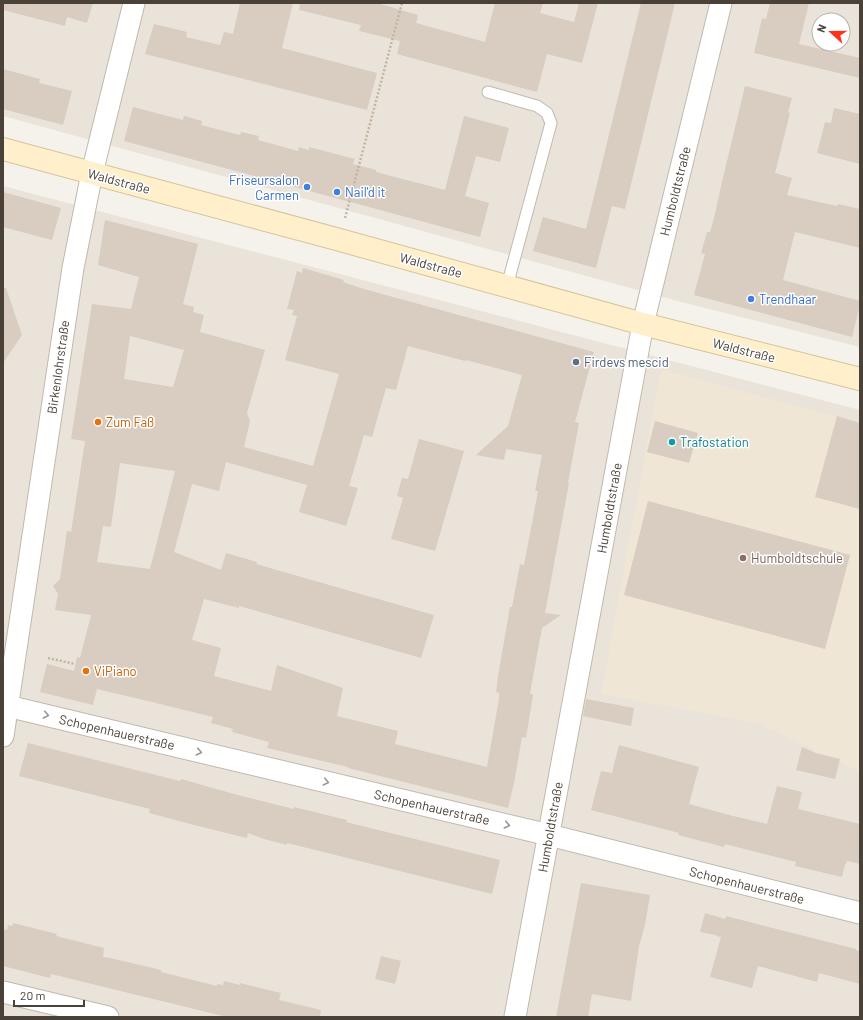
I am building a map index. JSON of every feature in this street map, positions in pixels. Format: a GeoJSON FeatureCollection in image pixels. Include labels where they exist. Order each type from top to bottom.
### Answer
{"type":"FeatureCollection","features":[{"type":"Feature","properties":{"kind":"main road","name":"Waldstraße"},"geometry":{"type":"LineString","coordinates":[[3,149],[643,324],[860,379]]}},
{"type":"Feature","properties":{"kind":"street","name":"Birkenlohrstraße"},"geometry":{"type":"LineString","coordinates":[[3,736],[5,705],[73,268],[92,174],[134,3]]}},
{"type":"Feature","properties":{"kind":"street","name":"Humboldtstraße"},"geometry":{"type":"LineString","coordinates":[[515,1017],[643,324],[721,3]]}},
{"type":"Feature","properties":{"kind":"street","name":"Schopenhauerstraße"},"geometry":{"type":"LineString","coordinates":[[5,705],[549,835],[860,913]]}},
{"type":"Feature","properties":{"kind":"street"},"geometry":{"type":"LineString","coordinates":[[3,992],[108,1017]]}},
{"type":"Feature","properties":{"kind":"lane"},"geometry":{"type":"LineString","coordinates":[[488,92],[536,106],[547,113],[551,123],[507,286]]}},
{"type":"Feature","properties":{"kind":"path"},"geometry":{"type":"LineString","coordinates":[[340,240],[402,3]]}},
{"type":"Feature","properties":{"kind":"path"},"geometry":{"type":"LineString","coordinates":[[48,658],[75,664]]}},
{"type":"Feature","properties":{"kind":"shaded area"},"geometry":{"type":"Polygon","coordinates":[[[3,3],[860,3],[860,347],[685,303],[3,116],[3,3]]]}},
{"type":"Feature","properties":{"kind":"shaded area"},"geometry":{"type":"Polygon","coordinates":[[[3,186],[860,410],[860,1017],[3,1017],[3,186]]]}},
{"type":"Feature","properties":{"kind":"shaded area","name":"Humboldtschule"},"geometry":{"type":"Polygon","coordinates":[[[661,369],[860,423],[860,772],[840,762],[840,759],[812,752],[813,749],[756,723],[601,694],[661,369]]]}},
{"type":"Feature","properties":{"kind":"building"},"geometry":{"type":"Polygon","coordinates":[[[3,3],[93,3],[87,23],[67,17],[65,26],[3,10],[3,3]]]}},
{"type":"Feature","properties":{"kind":"building"},"geometry":{"type":"Polygon","coordinates":[[[240,3],[293,3],[282,48],[377,73],[367,110],[145,54],[154,24],[187,32],[186,37],[220,45],[224,32],[233,34],[240,3]]]}},
{"type":"Feature","properties":{"kind":"building"},"geometry":{"type":"Polygon","coordinates":[[[300,3],[377,3],[418,15],[416,23],[485,42],[495,3],[543,3],[540,13],[574,22],[579,3],[598,3],[582,63],[547,54],[537,92],[397,54],[400,41],[359,31],[361,25],[299,10],[300,3]]]}},
{"type":"Feature","properties":{"kind":"building"},"geometry":{"type":"Polygon","coordinates":[[[641,3],[675,3],[625,209],[612,206],[596,268],[533,251],[543,217],[586,229],[641,3]]]}},
{"type":"Feature","properties":{"kind":"building"},"geometry":{"type":"Polygon","coordinates":[[[770,3],[809,3],[799,44],[811,47],[811,52],[834,52],[860,58],[860,78],[754,53],[762,18],[766,19],[770,3]]]}},
{"type":"Feature","properties":{"kind":"building"},"geometry":{"type":"Polygon","coordinates":[[[3,69],[40,79],[39,83],[72,91],[63,125],[3,109],[3,69]]]}},
{"type":"Feature","properties":{"kind":"building"},"geometry":{"type":"Polygon","coordinates":[[[745,86],[792,98],[788,112],[790,113],[775,173],[792,178],[787,195],[837,206],[838,204],[860,209],[860,248],[795,232],[783,280],[860,301],[852,337],[694,295],[705,254],[701,253],[707,232],[710,232],[715,214],[745,86]]]}},
{"type":"Feature","properties":{"kind":"building"},"geometry":{"type":"Polygon","coordinates":[[[133,107],[183,120],[184,116],[202,121],[201,125],[240,135],[241,132],[259,136],[258,140],[298,151],[299,147],[309,150],[309,147],[355,159],[353,164],[376,170],[376,172],[445,190],[464,116],[509,128],[500,162],[476,156],[465,196],[489,203],[480,237],[124,141],[133,107]]]}},
{"type":"Feature","properties":{"kind":"building"},"geometry":{"type":"Polygon","coordinates":[[[834,108],[860,114],[860,164],[817,153],[825,122],[831,123],[834,108]]]}},
{"type":"Feature","properties":{"kind":"building"},"geometry":{"type":"Polygon","coordinates":[[[3,192],[61,208],[52,240],[3,227],[3,192]]]}},
{"type":"Feature","properties":{"kind":"building"},"geometry":{"type":"Polygon","coordinates":[[[105,220],[198,244],[183,304],[194,307],[193,312],[204,315],[200,332],[265,350],[247,413],[250,421],[244,447],[313,466],[339,374],[285,360],[297,316],[292,315],[294,310],[287,309],[297,271],[302,273],[303,268],[344,280],[343,282],[364,289],[594,352],[575,422],[579,423],[545,613],[561,615],[542,628],[530,693],[533,695],[526,738],[522,737],[508,808],[267,748],[269,742],[232,732],[233,729],[211,723],[213,717],[97,689],[93,705],[40,692],[47,664],[74,671],[77,657],[80,658],[91,615],[55,610],[58,594],[53,586],[60,579],[67,531],[71,532],[85,441],[71,439],[92,304],[131,309],[139,277],[98,265],[105,220]],[[130,336],[124,379],[173,387],[184,350],[130,336]],[[408,346],[396,390],[386,388],[372,437],[364,435],[349,486],[358,488],[346,526],[299,512],[307,485],[226,462],[219,491],[192,484],[174,552],[221,570],[226,553],[257,562],[256,564],[434,615],[421,658],[239,606],[239,608],[204,599],[192,640],[221,648],[214,676],[271,691],[277,665],[343,688],[337,716],[398,731],[395,744],[487,767],[499,699],[499,693],[496,692],[510,607],[512,607],[520,564],[524,565],[538,491],[535,491],[542,455],[506,449],[504,460],[476,455],[508,426],[522,375],[408,346]],[[120,463],[111,527],[103,526],[97,562],[150,569],[175,471],[120,463]]]}},
{"type":"Feature","properties":{"kind":"building"},"geometry":{"type":"Polygon","coordinates":[[[3,288],[6,288],[22,335],[3,363],[3,288]]]}},
{"type":"Feature","properties":{"kind":"building"},"geometry":{"type":"Polygon","coordinates":[[[837,416],[860,423],[860,509],[815,497],[837,416]]]}},
{"type":"Feature","properties":{"kind":"building","name":"Trafostation"},"geometry":{"type":"Polygon","coordinates":[[[655,421],[698,433],[689,463],[647,452],[655,421]]]}},
{"type":"Feature","properties":{"kind":"building"},"geometry":{"type":"Polygon","coordinates":[[[419,439],[464,451],[435,551],[391,539],[403,498],[397,496],[402,478],[408,479],[419,439]]]}},
{"type":"Feature","properties":{"kind":"building"},"geometry":{"type":"Polygon","coordinates":[[[648,501],[850,555],[825,649],[624,595],[648,501]]]}},
{"type":"Feature","properties":{"kind":"building"},"geometry":{"type":"Polygon","coordinates":[[[586,699],[634,708],[631,726],[583,716],[586,699]]]}},
{"type":"Feature","properties":{"kind":"building"},"geometry":{"type":"Polygon","coordinates":[[[28,743],[180,781],[181,779],[294,809],[294,807],[347,820],[346,822],[500,860],[492,894],[287,843],[287,845],[248,833],[247,838],[198,826],[149,813],[150,809],[19,776],[28,743]]]}},
{"type":"Feature","properties":{"kind":"building"},"geometry":{"type":"Polygon","coordinates":[[[619,745],[699,767],[689,804],[733,816],[767,824],[777,786],[802,792],[798,809],[860,824],[860,864],[847,861],[842,877],[795,866],[796,862],[725,844],[724,847],[678,835],[679,833],[591,810],[601,771],[612,773],[619,745]]]}},
{"type":"Feature","properties":{"kind":"building"},"geometry":{"type":"Polygon","coordinates":[[[802,747],[816,753],[840,759],[835,779],[796,770],[802,747]]]}},
{"type":"Feature","properties":{"kind":"building"},"geometry":{"type":"Polygon","coordinates":[[[581,883],[650,895],[645,925],[639,946],[631,1001],[592,994],[588,1017],[556,1017],[581,883]]]}},
{"type":"Feature","properties":{"kind":"building"},"geometry":{"type":"Polygon","coordinates":[[[705,913],[725,919],[726,916],[856,949],[860,952],[860,984],[819,973],[817,982],[758,966],[752,988],[710,977],[721,937],[700,932],[705,913]]]}},
{"type":"Feature","properties":{"kind":"building"},"geometry":{"type":"Polygon","coordinates":[[[13,923],[104,948],[103,957],[161,970],[161,972],[217,986],[217,984],[223,985],[224,981],[240,985],[240,983],[281,993],[279,1000],[321,1010],[320,1017],[227,1017],[51,974],[50,978],[3,966],[3,929],[7,930],[8,925],[12,926],[13,923]]]}},
{"type":"Feature","properties":{"kind":"building"},"geometry":{"type":"Polygon","coordinates":[[[381,956],[401,961],[395,984],[375,979],[381,956]]]}},
{"type":"Feature","properties":{"kind":"place","name":"Friseursalon Carmen"},"geometry":{"type":"Point","coordinates":[307,187]}},
{"type":"Feature","properties":{"kind":"place","name":"Nail'd it"},"geometry":{"type":"Point","coordinates":[337,192]}},
{"type":"Feature","properties":{"kind":"place","name":"Trendhaar"},"geometry":{"type":"Point","coordinates":[751,299]}},
{"type":"Feature","properties":{"kind":"place","name":"Firdevs mescid"},"geometry":{"type":"Point","coordinates":[576,362]}},
{"type":"Feature","properties":{"kind":"place","name":"Zum Faß"},"geometry":{"type":"Point","coordinates":[98,422]}},
{"type":"Feature","properties":{"kind":"place","name":"Trafostation"},"geometry":{"type":"Point","coordinates":[672,442]}},
{"type":"Feature","properties":{"kind":"place","name":"Humboldtschule"},"geometry":{"type":"Point","coordinates":[743,558]}},
{"type":"Feature","properties":{"kind":"place","name":"ViPiano"},"geometry":{"type":"Point","coordinates":[86,671]}}]}
